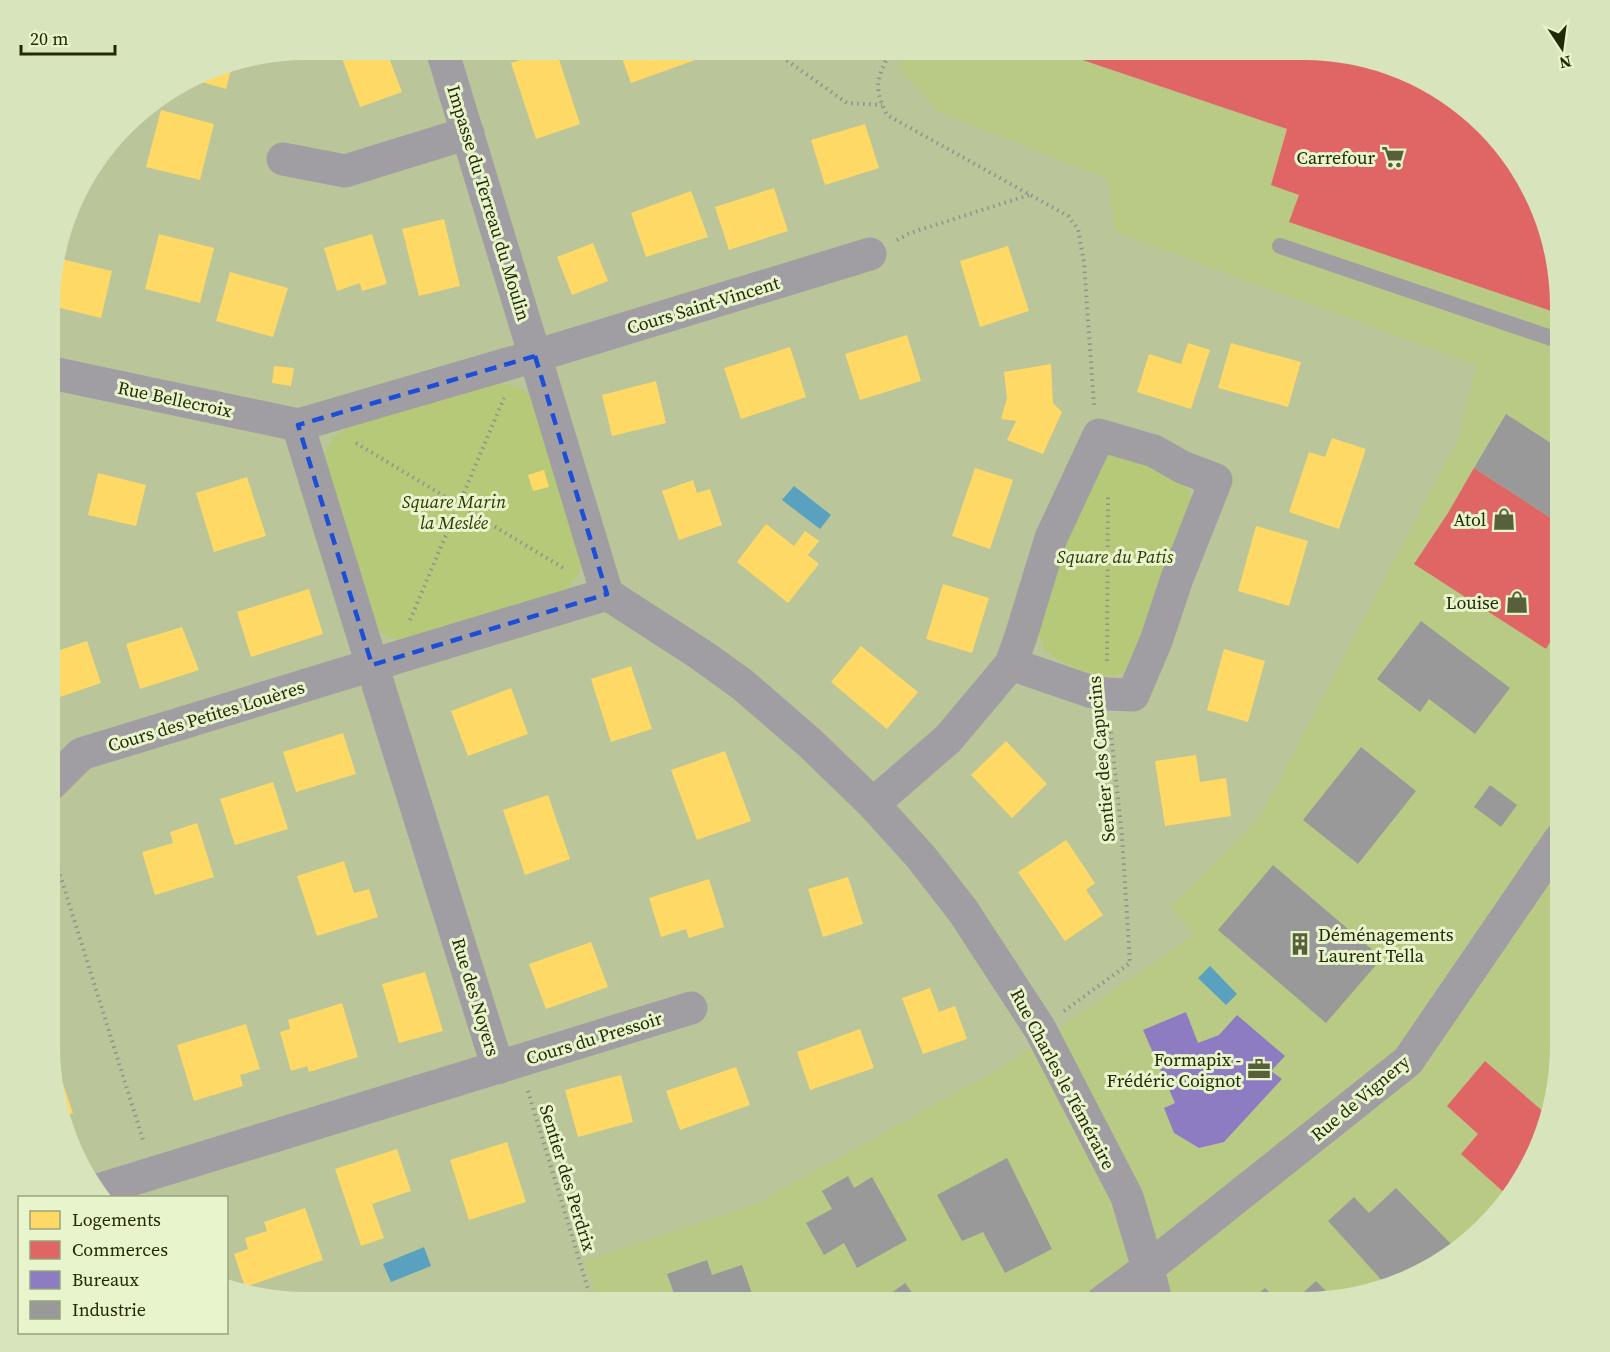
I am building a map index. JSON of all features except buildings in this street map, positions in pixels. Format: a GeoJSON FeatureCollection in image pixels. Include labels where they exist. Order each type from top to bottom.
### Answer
{"type":"FeatureCollection","features":[{"type":"Feature","properties":{"kind":"street","name":"Impasse du Terreau du Moulin"},"geometry":{"type":"LineString","coordinates":[[445,60],[468,133],[527,358]]}},
{"type":"Feature","properties":{"kind":"street"},"geometry":{"type":"LineString","coordinates":[[283,159],[345,171],[468,133]]}},
{"type":"Feature","properties":{"kind":"street","name":"Cours Saint-Vincent"},"geometry":{"type":"LineString","coordinates":[[527,358],[870,254]]}},
{"type":"Feature","properties":{"kind":"street"},"geometry":{"type":"LineString","coordinates":[[527,358],[607,594],[383,661],[308,422],[527,358]]}},
{"type":"Feature","properties":{"kind":"street","name":"Rue Bellecroix"},"geometry":{"type":"LineString","coordinates":[[60,375],[308,422]]}},
{"type":"Feature","properties":{"kind":"street"},"geometry":{"type":"LineString","coordinates":[[873,804],[948,739],[1011,664],[1051,538],[1099,435],[1154,451],[1182,467],[1216,480],[1176,581],[1156,641],[1133,695],[1089,692],[1011,664]]}},
{"type":"Feature","properties":{"kind":"street","name":"Rue Charles le Téméraire"},"geometry":{"type":"LineString","coordinates":[[607,594],[700,654],[743,685],[810,743],[873,804],[921,856],[963,911],[1040,1029],[1127,1197],[1154,1292]]}},
{"type":"Feature","properties":{"kind":"street","name":"Cours des Petites Louères"},"geometry":{"type":"LineString","coordinates":[[60,775],[81,754],[383,661]]}},
{"type":"Feature","properties":{"kind":"street","name":"Rue des Noyers"},"geometry":{"type":"LineString","coordinates":[[106,1188],[508,1064],[383,661]]}},
{"type":"Feature","properties":{"kind":"street","name":"Rue de Vignery"},"geometry":{"type":"LineString","coordinates":[[1116,1292],[1408,1061],[1550,854]]}},
{"type":"Feature","properties":{"kind":"street","name":"Cours du Pressoir"},"geometry":{"type":"LineString","coordinates":[[508,1064],[691,1008]]}},
{"type":"Feature","properties":{"kind":"lane"},"geometry":{"type":"LineString","coordinates":[[1280,246],[1550,338]]}},
{"type":"Feature","properties":{"kind":"path"},"geometry":{"type":"LineString","coordinates":[[786,60],[847,103],[882,105]]}},
{"type":"Feature","properties":{"kind":"path"},"geometry":{"type":"LineString","coordinates":[[886,60],[878,77],[878,90],[887,115],[1068,216],[1078,229],[1084,262],[1094,407],[1099,435]]}},
{"type":"Feature","properties":{"kind":"path"},"geometry":{"type":"LineString","coordinates":[[870,254],[910,232],[1029,195]]}},
{"type":"Feature","properties":{"kind":"path"},"geometry":{"type":"LineString","coordinates":[[383,661],[459,506],[527,358]]}},
{"type":"Feature","properties":{"kind":"path"},"geometry":{"type":"LineString","coordinates":[[308,422],[459,506],[607,594]]}},
{"type":"Feature","properties":{"kind":"path","name":"Sentier des Capucins"},"geometry":{"type":"LineString","coordinates":[[1040,1029],[1130,963],[1122,836],[1106,694],[1108,483]]}},
{"type":"Feature","properties":{"kind":"path"},"geometry":{"type":"LineString","coordinates":[[60,875],[153,1174]]}},
{"type":"Feature","properties":{"kind":"path","name":"Sentier des Perdrix"},"geometry":{"type":"LineString","coordinates":[[508,1064],[588,1292]]}},
{"type":"Feature","properties":{"kind":"highlighted area"},"geometry":{"type":"Polygon","coordinates":[[[535,356],[607,594],[372,665],[298,425],[535,356]]]}},
{"type":"Feature","properties":{"kind":"shaded area"},"geometry":{"type":"Polygon","coordinates":[[[902,60],[1304,60],[1336,62],[1367,68],[1413,85],[1454,111],[1478,132],[1499,156],[1525,197],[1542,243],[1548,274],[1550,306],[1550,1046],[1548,1078],[1542,1109],[1525,1155],[1499,1196],[1478,1220],[1454,1241],[1413,1267],[1367,1284],[1336,1290],[1304,1292],[595,1292],[584,1261],[754,1205],[1004,1066],[1195,934],[1170,908],[1261,815],[1459,437],[1476,365],[1115,232],[1108,179],[939,112],[898,68],[902,60]]]}},
{"type":"Feature","properties":{"kind":"green space","name":"Square Marin la Meslée"},"geometry":{"type":"Polygon","coordinates":[[[495,384],[515,386],[532,398],[582,561],[579,574],[566,590],[404,640],[390,638],[375,627],[324,456],[326,451],[337,435],[349,427],[495,384]]]}},
{"type":"Feature","properties":{"kind":"green space","name":"Square du Patis"},"geometry":{"type":"Polygon","coordinates":[[[1121,449],[1178,472],[1190,493],[1193,522],[1136,660],[1124,673],[1110,676],[1082,671],[1056,659],[1043,647],[1038,633],[1047,569],[1095,458],[1121,449]]]}},
{"type":"Feature","properties":{"kind":"water"},"geometry":{"type":"Polygon","coordinates":[[[794,486],[831,515],[820,529],[782,500],[794,486]]]}},
{"type":"Feature","properties":{"kind":"water"},"geometry":{"type":"Polygon","coordinates":[[[1210,966],[1237,994],[1226,1005],[1198,978],[1210,966]]]}},
{"type":"Feature","properties":{"kind":"water"},"geometry":{"type":"Polygon","coordinates":[[[424,1247],[431,1266],[391,1282],[383,1264],[424,1247]]]}},
{"type":"Feature","properties":{"kind":"place","name":"Carrefour"},"geometry":{"type":"Point","coordinates":[1393,157]}},
{"type":"Feature","properties":{"kind":"place","name":"Atol"},"geometry":{"type":"Point","coordinates":[1504,519]}},
{"type":"Feature","properties":{"kind":"place","name":"Louise"},"geometry":{"type":"Point","coordinates":[1517,602]}},
{"type":"Feature","properties":{"kind":"place","name":"Déménagements Laurent Tella"},"geometry":{"type":"Point","coordinates":[1300,944]}},
{"type":"Feature","properties":{"kind":"place","name":"Formapix - Frédéric Coignot"},"geometry":{"type":"Point","coordinates":[1259,1069]}}]}
